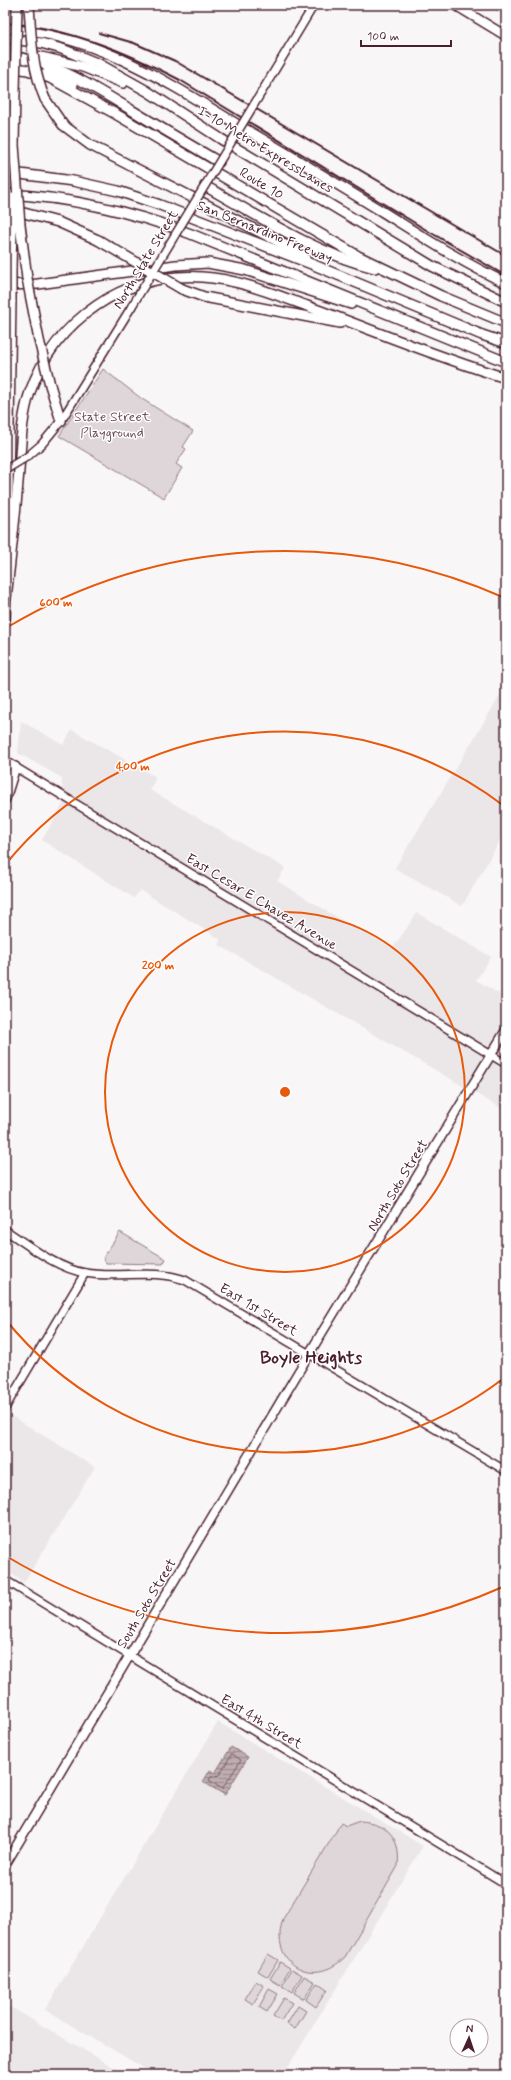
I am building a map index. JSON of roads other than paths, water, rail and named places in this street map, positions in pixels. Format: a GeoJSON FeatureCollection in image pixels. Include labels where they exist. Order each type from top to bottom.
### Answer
{"type":"FeatureCollection","features":[{"type":"Feature","properties":{"kind":"highway"},"geometry":{"type":"LineString","coordinates":[[5,619],[11,269],[16,225],[14,145],[17,5]]}},
{"type":"Feature","properties":{"kind":"highway"},"geometry":{"type":"LineString","coordinates":[[29,5],[34,66],[45,99],[63,125],[90,145],[295,250],[314,265]]}},
{"type":"Feature","properties":{"kind":"highway","name":"I-10 Metro ExpressLanes"},"geometry":{"type":"LineString","coordinates":[[5,28],[39,32],[82,44],[123,59],[149,72],[444,249],[506,283]]}},
{"type":"Feature","properties":{"kind":"highway","name":"I-10 Metro ExpressLanes"},"geometry":{"type":"LineString","coordinates":[[5,38],[41,43],[62,49],[99,64],[147,91],[221,139],[432,266],[465,284],[506,302]]}},
{"type":"Feature","properties":{"kind":"highway"},"geometry":{"type":"LineString","coordinates":[[6,55],[21,57],[56,67],[219,162]]}},
{"type":"Feature","properties":{"kind":"highway"},"geometry":{"type":"LineString","coordinates":[[6,55],[40,66],[56,74],[114,113]]}},
{"type":"Feature","properties":{"kind":"highway"},"geometry":{"type":"LineString","coordinates":[[21,57],[38,56],[61,61],[147,91]]}},
{"type":"Feature","properties":{"kind":"highway","name":"Route 10"},"geometry":{"type":"LineString","coordinates":[[5,66],[28,70],[50,78],[114,113],[298,221],[388,271],[506,323]]}},
{"type":"Feature","properties":{"kind":"highway","name":"San Bernardino Freeway"},"geometry":{"type":"LineString","coordinates":[[5,172],[73,181],[132,195],[314,265],[482,335],[506,343]]}},
{"type":"Feature","properties":{"kind":"highway"},"geometry":{"type":"LineString","coordinates":[[205,186],[289,233],[362,265],[388,271]]}},
{"type":"Feature","properties":{"kind":"highway"},"geometry":{"type":"LineString","coordinates":[[5,194],[72,200],[149,218],[506,362]]}},
{"type":"Feature","properties":{"kind":"highway"},"geometry":{"type":"LineString","coordinates":[[5,208],[58,222],[98,240],[182,289],[204,297],[325,320],[384,334]]}},
{"type":"Feature","properties":{"kind":"highway"},"geometry":{"type":"LineString","coordinates":[[16,225],[39,340],[60,421]]}},
{"type":"Feature","properties":{"kind":"highway"},"geometry":{"type":"LineString","coordinates":[[5,285],[38,284],[176,265],[218,264],[245,270],[332,299],[396,317]]}},
{"type":"Feature","properties":{"kind":"highway"},"geometry":{"type":"LineString","coordinates":[[6,599],[15,525],[23,425],[30,393],[38,373],[50,352],[62,336],[87,312],[110,297],[142,283],[168,278],[203,277],[246,286],[506,378]]}},
{"type":"Feature","properties":{"kind":"highway"},"geometry":{"type":"LineString","coordinates":[[452,360],[506,384]]}},
{"type":"Feature","properties":{"kind":"highway"},"geometry":{"type":"LineString","coordinates":[[5,799],[15,767]]}},
{"type":"Feature","properties":{"kind":"main road","name":"North State Street"},"geometry":{"type":"LineString","coordinates":[[5,470],[28,456],[45,441],[60,421],[153,272],[314,5]]}},
{"type":"Feature","properties":{"kind":"main road"},"geometry":{"type":"LineString","coordinates":[[455,5],[506,36]]}},
{"type":"Feature","properties":{"kind":"main road","name":"East Cesar E Chavez Avenue"},"geometry":{"type":"LineString","coordinates":[[5,761],[506,1064]]}},
{"type":"Feature","properties":{"kind":"main road","name":"North Soto Street"},"geometry":{"type":"LineString","coordinates":[[309,1354],[506,1030]]}},
{"type":"Feature","properties":{"kind":"main road","name":"East 1st Street"},"geometry":{"type":"LineString","coordinates":[[5,1230],[70,1270],[85,1274],[166,1274],[185,1280],[506,1471]]}},
{"type":"Feature","properties":{"kind":"main road"},"geometry":{"type":"LineString","coordinates":[[5,1408],[85,1274]]}},
{"type":"Feature","properties":{"kind":"main road","name":"South Soto Street"},"geometry":{"type":"LineString","coordinates":[[5,1865],[309,1354]]}},
{"type":"Feature","properties":{"kind":"main road","name":"East 4th Street"},"geometry":{"type":"LineString","coordinates":[[5,1580],[506,1884]]}},
{"type":"Feature","properties":{"kind":"water"},"geometry":{"type":"Polygon","coordinates":[[[231,1747],[248,1757],[225,1795],[203,1782],[210,1770],[215,1773],[231,1747]]]}},
{"type":"Feature","properties":{"kind":"railway"},"geometry":{"type":"LineString","coordinates":[[5,23],[52,30],[96,42],[159,69],[180,80],[428,231],[506,276]]}},
{"type":"Feature","properties":{"kind":"railway"},"geometry":{"type":"LineString","coordinates":[[99,33],[134,43],[175,61],[506,256]]}},
{"type":"Feature","properties":{"kind":"district","name":"Boyle Heights"},"geometry":{"type":"Point","coordinates":[311,1357]}},
{"type":"Feature","properties":{"kind":"park label","name":"State Street Playground"},"geometry":{"type":"Point","coordinates":[112,424]}}]}
